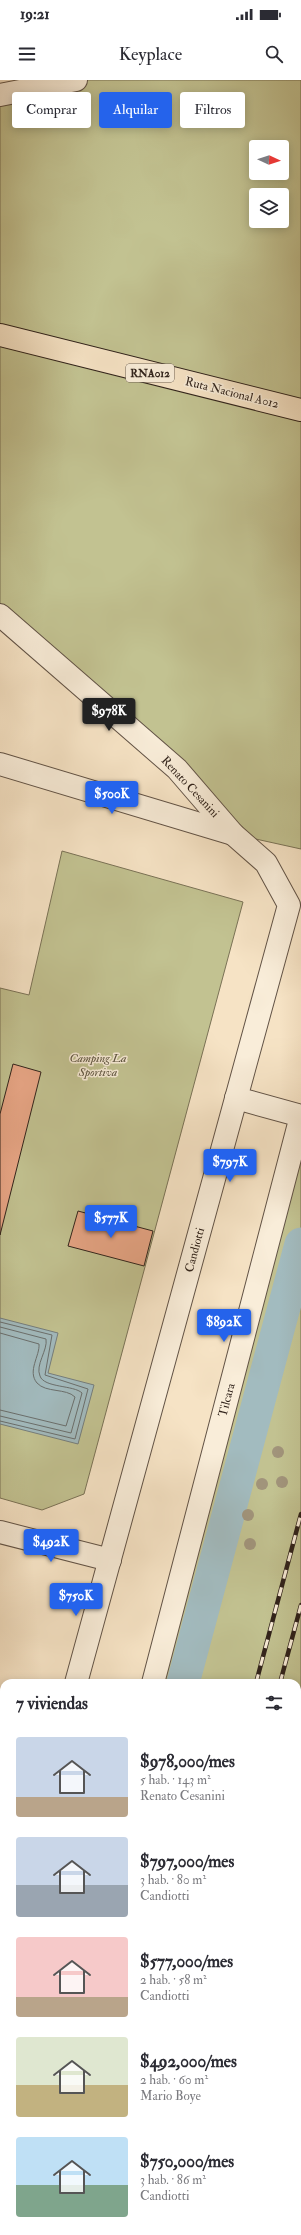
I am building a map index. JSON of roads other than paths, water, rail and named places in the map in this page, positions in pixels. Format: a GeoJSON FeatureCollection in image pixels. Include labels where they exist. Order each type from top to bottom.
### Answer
{"type":"FeatureCollection","features":[{"type":"Feature","properties":{"kind":"highway","name":"Ruta Nacional A012"},"geometry":{"type":"LineString","coordinates":[[0,335],[301,410]]}},
{"type":"Feature","properties":{"kind":"street"},"geometry":{"type":"LineString","coordinates":[[0,95],[76,80]]}},
{"type":"Feature","properties":{"kind":"street","name":"Renato Cesanini"},"geometry":{"type":"LineString","coordinates":[[0,615],[177,769],[233,834]]}},
{"type":"Feature","properties":{"kind":"street"},"geometry":{"type":"LineString","coordinates":[[0,764],[233,834]]}},
{"type":"Feature","properties":{"kind":"street","name":"Candiotti"},"geometry":{"type":"LineString","coordinates":[[77,1679],[289,905],[266,863],[233,834]]}},
{"type":"Feature","properties":{"kind":"street"},"geometry":{"type":"LineString","coordinates":[[236,1098],[301,1116]]}},
{"type":"Feature","properties":{"kind":"street","name":"Tilcara"},"geometry":{"type":"LineString","coordinates":[[154,1679],[301,1116]]}},
{"type":"Feature","properties":{"kind":"street"},"geometry":{"type":"LineString","coordinates":[[0,1532],[110,1560]]}},
{"type":"Feature","properties":{"kind":"water"},"geometry":{"type":"Polygon","coordinates":[[[0,1318],[58,1333],[48,1373],[94,1385],[78,1444],[0,1424],[0,1318]]]}},
{"type":"Feature","properties":{"kind":"waterway"},"geometry":{"type":"LineString","coordinates":[[184,1679],[301,1244]]}},
{"type":"Feature","properties":{"kind":"railway"},"geometry":{"type":"LineString","coordinates":[[257,1679],[301,1514]]}},
{"type":"Feature","properties":{"kind":"railway"},"geometry":{"type":"LineString","coordinates":[[281,1679],[301,1605]]}},
{"type":"Feature","properties":{"kind":"park label","name":"Camping La Sportiva"},"geometry":{"type":"Point","coordinates":[98,1065]}}]}
